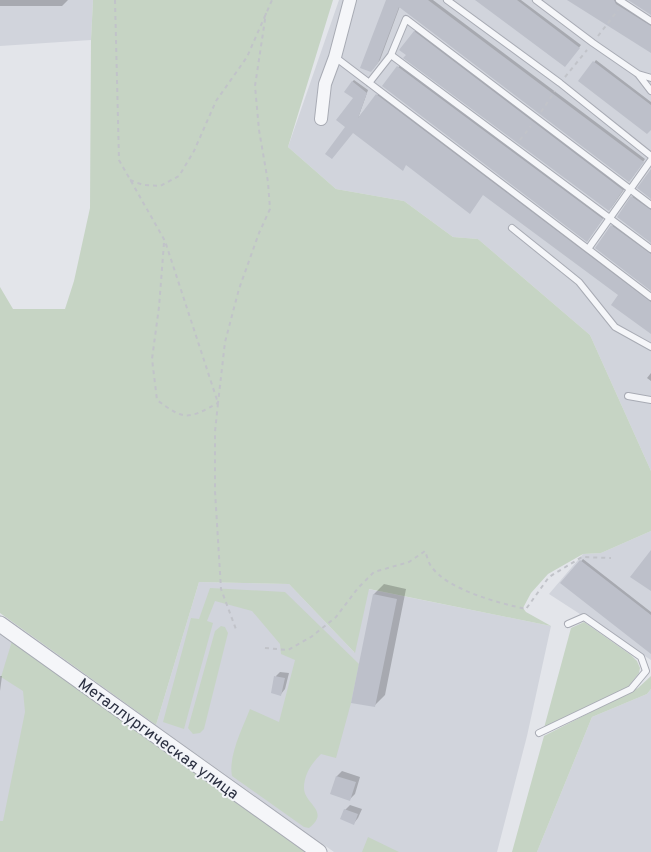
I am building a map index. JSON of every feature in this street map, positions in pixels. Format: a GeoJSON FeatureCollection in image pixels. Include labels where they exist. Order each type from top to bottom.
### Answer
{"type":"FeatureCollection","features":[{"type":"Feature","properties":{"kind":"street"},"geometry":{"type":"LineString","coordinates":[[321,118],[325,84],[335,57],[350,0]]}},
{"type":"Feature","properties":{"kind":"street","name":"Металлургическая улица"},"geometry":{"type":"LineString","coordinates":[[0,624],[319,852]]}},
{"type":"Feature","properties":{"kind":"lane"},"geometry":{"type":"LineString","coordinates":[[447,0],[560,83],[651,156]]}},
{"type":"Feature","properties":{"kind":"lane"},"geometry":{"type":"LineString","coordinates":[[536,0],[638,74],[651,78]]}},
{"type":"Feature","properties":{"kind":"lane"},"geometry":{"type":"LineString","coordinates":[[621,1],[651,21]]}},
{"type":"Feature","properties":{"kind":"lane"},"geometry":{"type":"LineString","coordinates":[[369,84],[391,55],[406,19],[651,205]]}},
{"type":"Feature","properties":{"kind":"lane"},"geometry":{"type":"LineString","coordinates":[[391,55],[651,249]]}},
{"type":"Feature","properties":{"kind":"lane"},"geometry":{"type":"LineString","coordinates":[[335,57],[651,297]]}},
{"type":"Feature","properties":{"kind":"lane"},"geometry":{"type":"LineString","coordinates":[[638,74],[651,91]]}},
{"type":"Feature","properties":{"kind":"lane"},"geometry":{"type":"LineString","coordinates":[[588,249],[651,160]]}},
{"type":"Feature","properties":{"kind":"lane"},"geometry":{"type":"LineString","coordinates":[[512,228],[579,282],[615,327],[651,347]]}},
{"type":"Feature","properties":{"kind":"lane"},"geometry":{"type":"LineString","coordinates":[[628,396],[651,400]]}},
{"type":"Feature","properties":{"kind":"lane"},"geometry":{"type":"LineString","coordinates":[[540,733],[631,689],[646,671],[641,657],[584,617],[568,624]]}},
{"type":"Feature","properties":{"kind":"path"},"geometry":{"type":"LineString","coordinates":[[115,0],[119,160],[164,241],[218,403]]}},
{"type":"Feature","properties":{"kind":"path"},"geometry":{"type":"LineString","coordinates":[[129,179],[143,185],[160,186],[179,176],[194,151],[216,101],[247,57],[272,0]]}},
{"type":"Feature","properties":{"kind":"path"},"geometry":{"type":"LineString","coordinates":[[560,83],[593,43],[621,1]]}},
{"type":"Feature","properties":{"kind":"path"},"geometry":{"type":"LineString","coordinates":[[237,632],[221,589],[215,491],[216,432],[225,342],[238,289],[270,209],[255,86],[266,13]]}},
{"type":"Feature","properties":{"kind":"path"},"geometry":{"type":"LineString","coordinates":[[164,241],[159,307],[152,360],[157,400],[176,414],[194,416],[218,403]]}},
{"type":"Feature","properties":{"kind":"path"},"geometry":{"type":"LineString","coordinates":[[265,648],[288,650],[311,637],[336,617],[358,588],[374,572],[410,562],[425,552],[432,567],[450,583],[492,601],[526,609],[549,577],[582,557],[612,558]]}},
{"type":"Feature","properties":{"kind":"shaded area"},"geometry":{"type":"Polygon","coordinates":[[[0,0],[93,0],[91,40],[0,46],[0,0]]]}},
{"type":"Feature","properties":{"kind":"shaded area"},"geometry":{"type":"Polygon","coordinates":[[[339,0],[651,0],[651,471],[590,335],[478,239],[453,237],[404,201],[336,189],[288,147],[339,0]]]}},
{"type":"Feature","properties":{"kind":"shaded area"},"geometry":{"type":"Polygon","coordinates":[[[651,531],[651,660],[549,594],[583,554],[601,553],[651,531]]]}},
{"type":"Feature","properties":{"kind":"shaded area"},"geometry":{"type":"Polygon","coordinates":[[[199,582],[289,584],[354,652],[368,589],[551,626],[527,736],[497,852],[334,852],[156,725],[199,582]]]}},
{"type":"Feature","properties":{"kind":"shaded area"},"geometry":{"type":"Polygon","coordinates":[[[0,629],[16,641],[27,710],[4,824],[0,824],[0,629]]]}},
{"type":"Feature","properties":{"kind":"shaded area"},"geometry":{"type":"Polygon","coordinates":[[[651,689],[651,852],[537,852],[592,717],[647,694],[651,689]]]}},
{"type":"Feature","properties":{"kind":"green space"},"geometry":{"type":"Polygon","coordinates":[[[93,0],[333,0],[288,147],[336,189],[404,201],[453,237],[478,239],[590,335],[651,471],[651,531],[601,553],[583,554],[548,574],[531,593],[523,608],[526,612],[551,626],[369,589],[355,653],[289,584],[199,582],[156,725],[0,613],[0,287],[13,309],[65,309],[74,281],[90,208],[93,0]]]}},
{"type":"Feature","properties":{"kind":"green space"},"geometry":{"type":"Polygon","coordinates":[[[210,588],[285,592],[359,664],[336,758],[321,754],[305,778],[305,794],[315,808],[318,817],[309,828],[304,827],[232,776],[231,768],[234,751],[250,709],[279,722],[295,660],[281,654],[280,644],[252,611],[215,601],[207,621],[213,623],[184,729],[163,722],[191,618],[199,619],[210,588]]]}},
{"type":"Feature","properties":{"kind":"green space"},"geometry":{"type":"Polygon","coordinates":[[[584,622],[631,655],[637,661],[640,668],[639,673],[628,687],[544,728],[571,628],[584,622]]]}},
{"type":"Feature","properties":{"kind":"green space"},"geometry":{"type":"Polygon","coordinates":[[[221,626],[225,627],[228,633],[204,729],[200,733],[193,734],[188,728],[215,631],[221,626]]]}},
{"type":"Feature","properties":{"kind":"green space"},"geometry":{"type":"Polygon","coordinates":[[[12,641],[309,852],[0,852],[0,821],[3,821],[25,712],[23,691],[1,677],[12,641]]]}},
{"type":"Feature","properties":{"kind":"green space"},"geometry":{"type":"Polygon","coordinates":[[[651,676],[651,689],[647,694],[592,717],[537,852],[512,852],[544,736],[638,688],[651,676]]]}},
{"type":"Feature","properties":{"kind":"green space"},"geometry":{"type":"Polygon","coordinates":[[[368,837],[399,852],[362,852],[368,837]]]}},
{"type":"Feature","properties":{"kind":"building"},"geometry":{"type":"Polygon","coordinates":[[[386,0],[428,0],[644,162],[629,182],[399,7],[378,63],[371,72],[360,68],[386,0]]]}},
{"type":"Feature","properties":{"kind":"building"},"geometry":{"type":"Polygon","coordinates":[[[475,0],[517,0],[580,48],[565,67],[475,0]]]}},
{"type":"Feature","properties":{"kind":"building"},"geometry":{"type":"Polygon","coordinates":[[[567,0],[614,0],[616,4],[651,26],[651,53],[567,0]]]}},
{"type":"Feature","properties":{"kind":"building"},"geometry":{"type":"Polygon","coordinates":[[[628,0],[651,0],[651,15],[628,0]]]}},
{"type":"Feature","properties":{"kind":"building"},"geometry":{"type":"Polygon","coordinates":[[[414,31],[623,190],[609,211],[403,58],[406,55],[399,50],[414,31]]]}},
{"type":"Feature","properties":{"kind":"building"},"geometry":{"type":"Polygon","coordinates":[[[593,61],[651,105],[651,130],[647,134],[578,81],[593,61]]]}},
{"type":"Feature","properties":{"kind":"building"},"geometry":{"type":"Polygon","coordinates":[[[397,66],[603,219],[587,242],[382,86],[397,66]]]}},
{"type":"Feature","properties":{"kind":"building"},"geometry":{"type":"Polygon","coordinates":[[[352,81],[367,93],[358,118],[376,94],[651,302],[651,334],[611,305],[618,295],[483,195],[470,214],[406,165],[403,171],[353,133],[332,159],[325,154],[345,127],[336,120],[353,98],[344,92],[352,81]]]}},
{"type":"Feature","properties":{"kind":"building"},"geometry":{"type":"Polygon","coordinates":[[[651,169],[651,199],[637,188],[651,169]]]}},
{"type":"Feature","properties":{"kind":"building"},"geometry":{"type":"Polygon","coordinates":[[[631,196],[651,210],[651,243],[617,217],[631,196]]]}},
{"type":"Feature","properties":{"kind":"building"},"geometry":{"type":"Polygon","coordinates":[[[611,225],[651,254],[651,291],[595,248],[611,225]]]}},
{"type":"Feature","properties":{"kind":"building"},"geometry":{"type":"Polygon","coordinates":[[[651,550],[651,591],[630,577],[651,550]]]}},
{"type":"Feature","properties":{"kind":"building"},"geometry":{"type":"Polygon","coordinates":[[[580,560],[651,615],[651,654],[560,583],[580,560]]]}},
{"type":"Feature","properties":{"kind":"building"},"geometry":{"type":"Polygon","coordinates":[[[373,594],[397,599],[375,707],[351,703],[373,594]]]}},
{"type":"Feature","properties":{"kind":"building"},"geometry":{"type":"Polygon","coordinates":[[[274,676],[285,678],[281,696],[271,693],[274,676]]]}},
{"type":"Feature","properties":{"kind":"building"},"geometry":{"type":"Polygon","coordinates":[[[336,776],[356,782],[350,801],[330,794],[336,776]]]}},
{"type":"Feature","properties":{"kind":"building"},"geometry":{"type":"Polygon","coordinates":[[[344,809],[358,814],[354,825],[340,819],[344,809]]]}}]}
